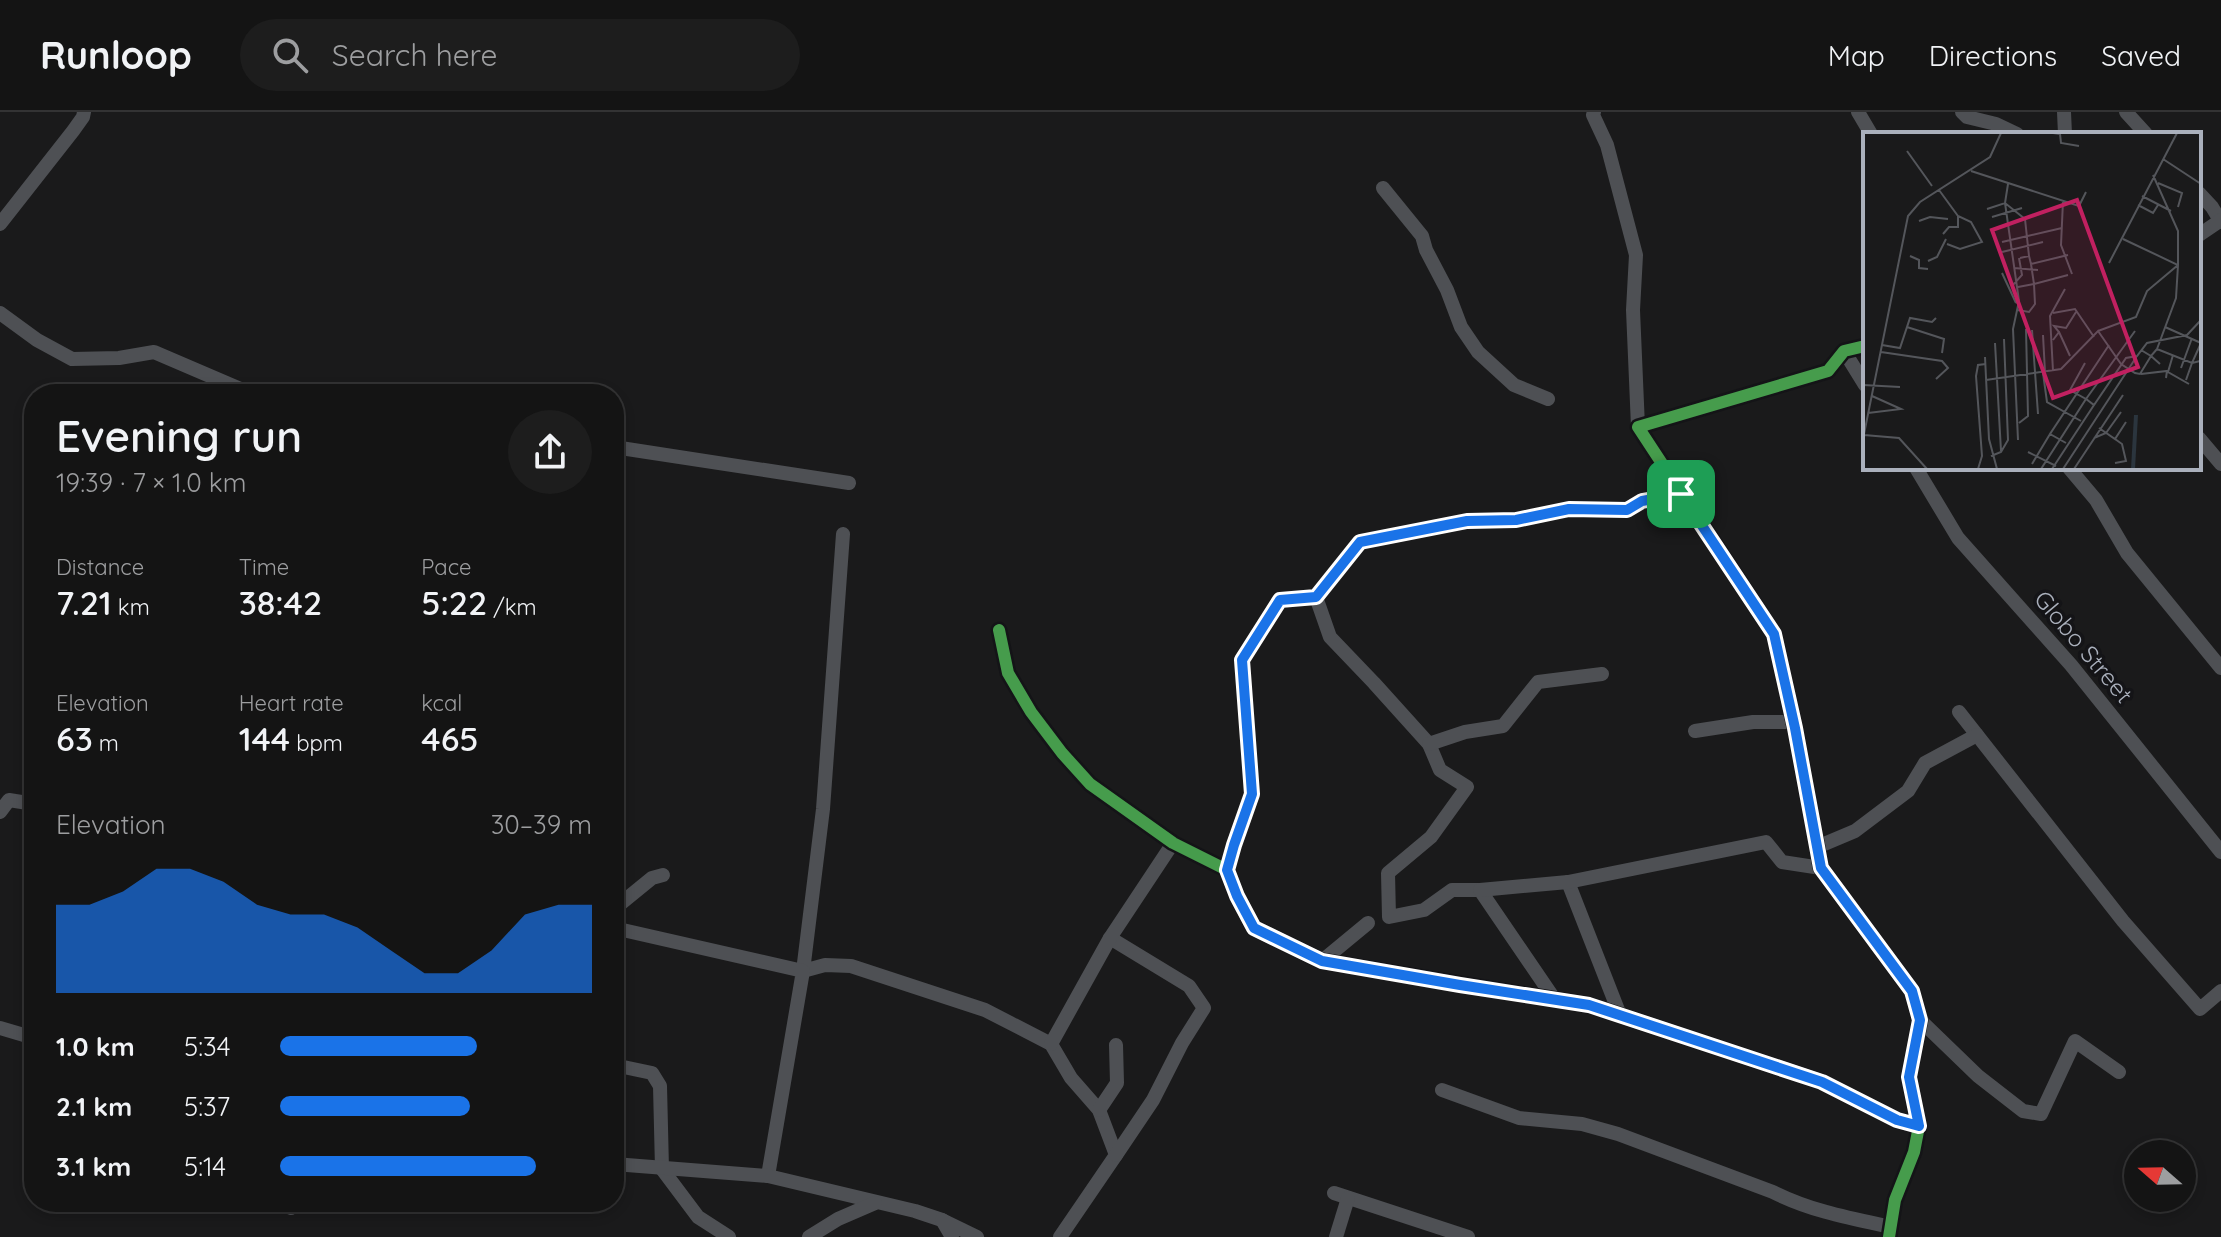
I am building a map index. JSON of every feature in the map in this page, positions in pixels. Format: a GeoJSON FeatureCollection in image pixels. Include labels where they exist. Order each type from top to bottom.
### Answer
{"type":"FeatureCollection","features":[{"type":"Feature","properties":{"kind":"street"},"geometry":{"type":"LineString","coordinates":[[0,224],[73,131],[84,112]]}},
{"type":"Feature","properties":{"kind":"street"},"geometry":{"type":"LineString","coordinates":[[1442,1090],[1519,1118],[1582,1124],[1618,1134],[1773,1192],[1797,1204],[1890,1232],[1895,1200],[1914,1152],[1919,1126],[1909,1077],[1920,1020],[1912,991],[1821,868],[1774,634],[1638,427],[1633,310],[1636,255],[1607,145],[1594,112]]}},
{"type":"Feature","properties":{"kind":"street"},"geometry":{"type":"LineString","coordinates":[[1858,112],[1870,132]]}},
{"type":"Feature","properties":{"kind":"street"},"geometry":{"type":"LineString","coordinates":[[1962,112],[1967,117],[2013,132]]}},
{"type":"Feature","properties":{"kind":"street"},"geometry":{"type":"LineString","coordinates":[[2064,112],[2065,132]]}},
{"type":"Feature","properties":{"kind":"street"},"geometry":{"type":"LineString","coordinates":[[2126,112],[2144,132]]}},
{"type":"Feature","properties":{"kind":"street"},"geometry":{"type":"LineString","coordinates":[[1383,188],[1422,236],[1461,327],[1478,352],[1514,385],[1548,399]]}},
{"type":"Feature","properties":{"kind":"street"},"geometry":{"type":"LineString","coordinates":[[2201,195],[2221,221],[2201,234]]}},
{"type":"Feature","properties":{"kind":"street"},"geometry":{"type":"LineString","coordinates":[[0,313],[37,340],[72,359],[119,358],[154,352],[229,384]]}},
{"type":"Feature","properties":{"kind":"street"},"geometry":{"type":"LineString","coordinates":[[1638,427],[1828,371],[1844,351],[1863,346]]}},
{"type":"Feature","properties":{"kind":"street"},"geometry":{"type":"LineString","coordinates":[[1844,351],[1863,382]]}},
{"type":"Feature","properties":{"kind":"street"},"geometry":{"type":"LineString","coordinates":[[2201,440],[2221,464]]}},
{"type":"Feature","properties":{"kind":"street"},"geometry":{"type":"LineString","coordinates":[[624,449],[849,483]]}},
{"type":"Feature","properties":{"kind":"street","name":"Globo Street"},"geometry":{"type":"LineString","coordinates":[[1917,470],[1958,538],[2071,665],[2221,852]]}},
{"type":"Feature","properties":{"kind":"street"},"geometry":{"type":"LineString","coordinates":[[2071,470],[2096,500],[2127,553],[2221,668]]}},
{"type":"Feature","properties":{"kind":"street"},"geometry":{"type":"LineString","coordinates":[[1681,494],[1642,501],[1627,510],[1569,509],[1516,520],[1467,521],[1360,542],[1316,597],[1280,600],[1242,660],[1252,794],[1227,870],[1254,928],[1322,961],[1589,1005],[1822,1082],[1897,1120],[1919,1126]]}},
{"type":"Feature","properties":{"kind":"street"},"geometry":{"type":"LineString","coordinates":[[768,1176],[803,971],[823,809],[843,534]]}},
{"type":"Feature","properties":{"kind":"street"},"geometry":{"type":"LineString","coordinates":[[1316,597],[1330,637],[1429,744],[1440,770],[1467,787],[1431,837],[1388,873],[1389,917],[1424,910],[1452,890],[1568,882],[1766,842],[1782,862],[1821,868]]}},
{"type":"Feature","properties":{"kind":"street"},"geometry":{"type":"LineString","coordinates":[[999,630],[1008,673],[1031,712],[1090,784],[1173,843],[1227,870]]}},
{"type":"Feature","properties":{"kind":"street"},"geometry":{"type":"LineString","coordinates":[[1429,744],[1465,732],[1503,726],[1538,682],[1602,674]]}},
{"type":"Feature","properties":{"kind":"street"},"geometry":{"type":"LineString","coordinates":[[1959,712],[2123,921],[2200,1009],[2221,991]]}},
{"type":"Feature","properties":{"kind":"street"},"geometry":{"type":"LineString","coordinates":[[1695,731],[1753,722],[1793,722]]}},
{"type":"Feature","properties":{"kind":"street"},"geometry":{"type":"LineString","coordinates":[[1817,847],[1855,831],[1908,791],[1925,763],[1977,735]]}},
{"type":"Feature","properties":{"kind":"street"},"geometry":{"type":"LineString","coordinates":[[0,812],[9,800],[24,802]]}},
{"type":"Feature","properties":{"kind":"street"},"geometry":{"type":"LineString","coordinates":[[1051,1044],[1110,938],[1173,843]]}},
{"type":"Feature","properties":{"kind":"street"},"geometry":{"type":"LineString","coordinates":[[624,901],[652,878],[663,875]]}},
{"type":"Feature","properties":{"kind":"street"},"geometry":{"type":"LineString","coordinates":[[1568,882],[1620,1015]]}},
{"type":"Feature","properties":{"kind":"street"},"geometry":{"type":"LineString","coordinates":[[1480,890],[1555,1000]]}},
{"type":"Feature","properties":{"kind":"street"},"geometry":{"type":"LineString","coordinates":[[1322,961],[1368,923]]}},
{"type":"Feature","properties":{"kind":"street"},"geometry":{"type":"LineString","coordinates":[[624,930],[803,971],[825,965],[851,966],[985,1010],[1051,1044],[1071,1078],[1099,1110],[1116,1155]]}},
{"type":"Feature","properties":{"kind":"street"},"geometry":{"type":"LineString","coordinates":[[1060,1237],[1153,1100],[1204,1008],[1189,986],[1110,938]]}},
{"type":"Feature","properties":{"kind":"street"},"geometry":{"type":"LineString","coordinates":[[1920,1020],[1978,1076],[2023,1111],[2041,1114],[2075,1041],[2119,1072]]}},
{"type":"Feature","properties":{"kind":"street"},"geometry":{"type":"LineString","coordinates":[[0,1028],[24,1035]]}},
{"type":"Feature","properties":{"kind":"street"},"geometry":{"type":"LineString","coordinates":[[1099,1110],[1117,1083],[1116,1045]]}},
{"type":"Feature","properties":{"kind":"street"},"geometry":{"type":"LineString","coordinates":[[624,1067],[652,1073],[660,1086],[662,1169],[698,1217],[729,1237]]}},
{"type":"Feature","properties":{"kind":"street"},"geometry":{"type":"LineString","coordinates":[[624,1165],[768,1176],[915,1211],[977,1237]]}},
{"type":"Feature","properties":{"kind":"street"},"geometry":{"type":"LineString","coordinates":[[1336,1237],[1341,1196],[1468,1237]]}},
{"type":"Feature","properties":{"kind":"street"},"geometry":{"type":"LineString","coordinates":[[809,1237],[838,1219],[875,1203]]}},
{"type":"Feature","properties":{"kind":"street"},"geometry":{"type":"LineString","coordinates":[[942,1220],[952,1237]]}},
{"type":"Feature","properties":{"kind":"cycle path"},"geometry":{"type":"LineString","coordinates":[[1863,346],[1844,351],[1828,371],[1638,427],[1774,634],[1821,868],[1912,991],[1920,1020],[1909,1077],[1919,1126],[1914,1152],[1895,1200],[1889,1237]]}},
{"type":"Feature","properties":{"kind":"cycle path"},"geometry":{"type":"LineString","coordinates":[[999,630],[1008,673],[1031,712],[1062,753],[1090,784],[1173,843],[1227,870],[1254,928],[1322,961],[1589,1005],[1822,1082],[1897,1120],[1919,1126]]}},
{"type":"Feature","properties":{"kind":"route"},"geometry":{"type":"LineString","coordinates":[[1681,494],[1774,634],[1821,868],[1912,991],[1920,1020],[1909,1077],[1919,1126],[1897,1120],[1822,1082],[1589,1005],[1322,961],[1254,928],[1227,870],[1252,794],[1242,660],[1280,600],[1316,597],[1360,542],[1467,521],[1516,520],[1569,509],[1627,510],[1642,501],[1681,494]]}}]}
